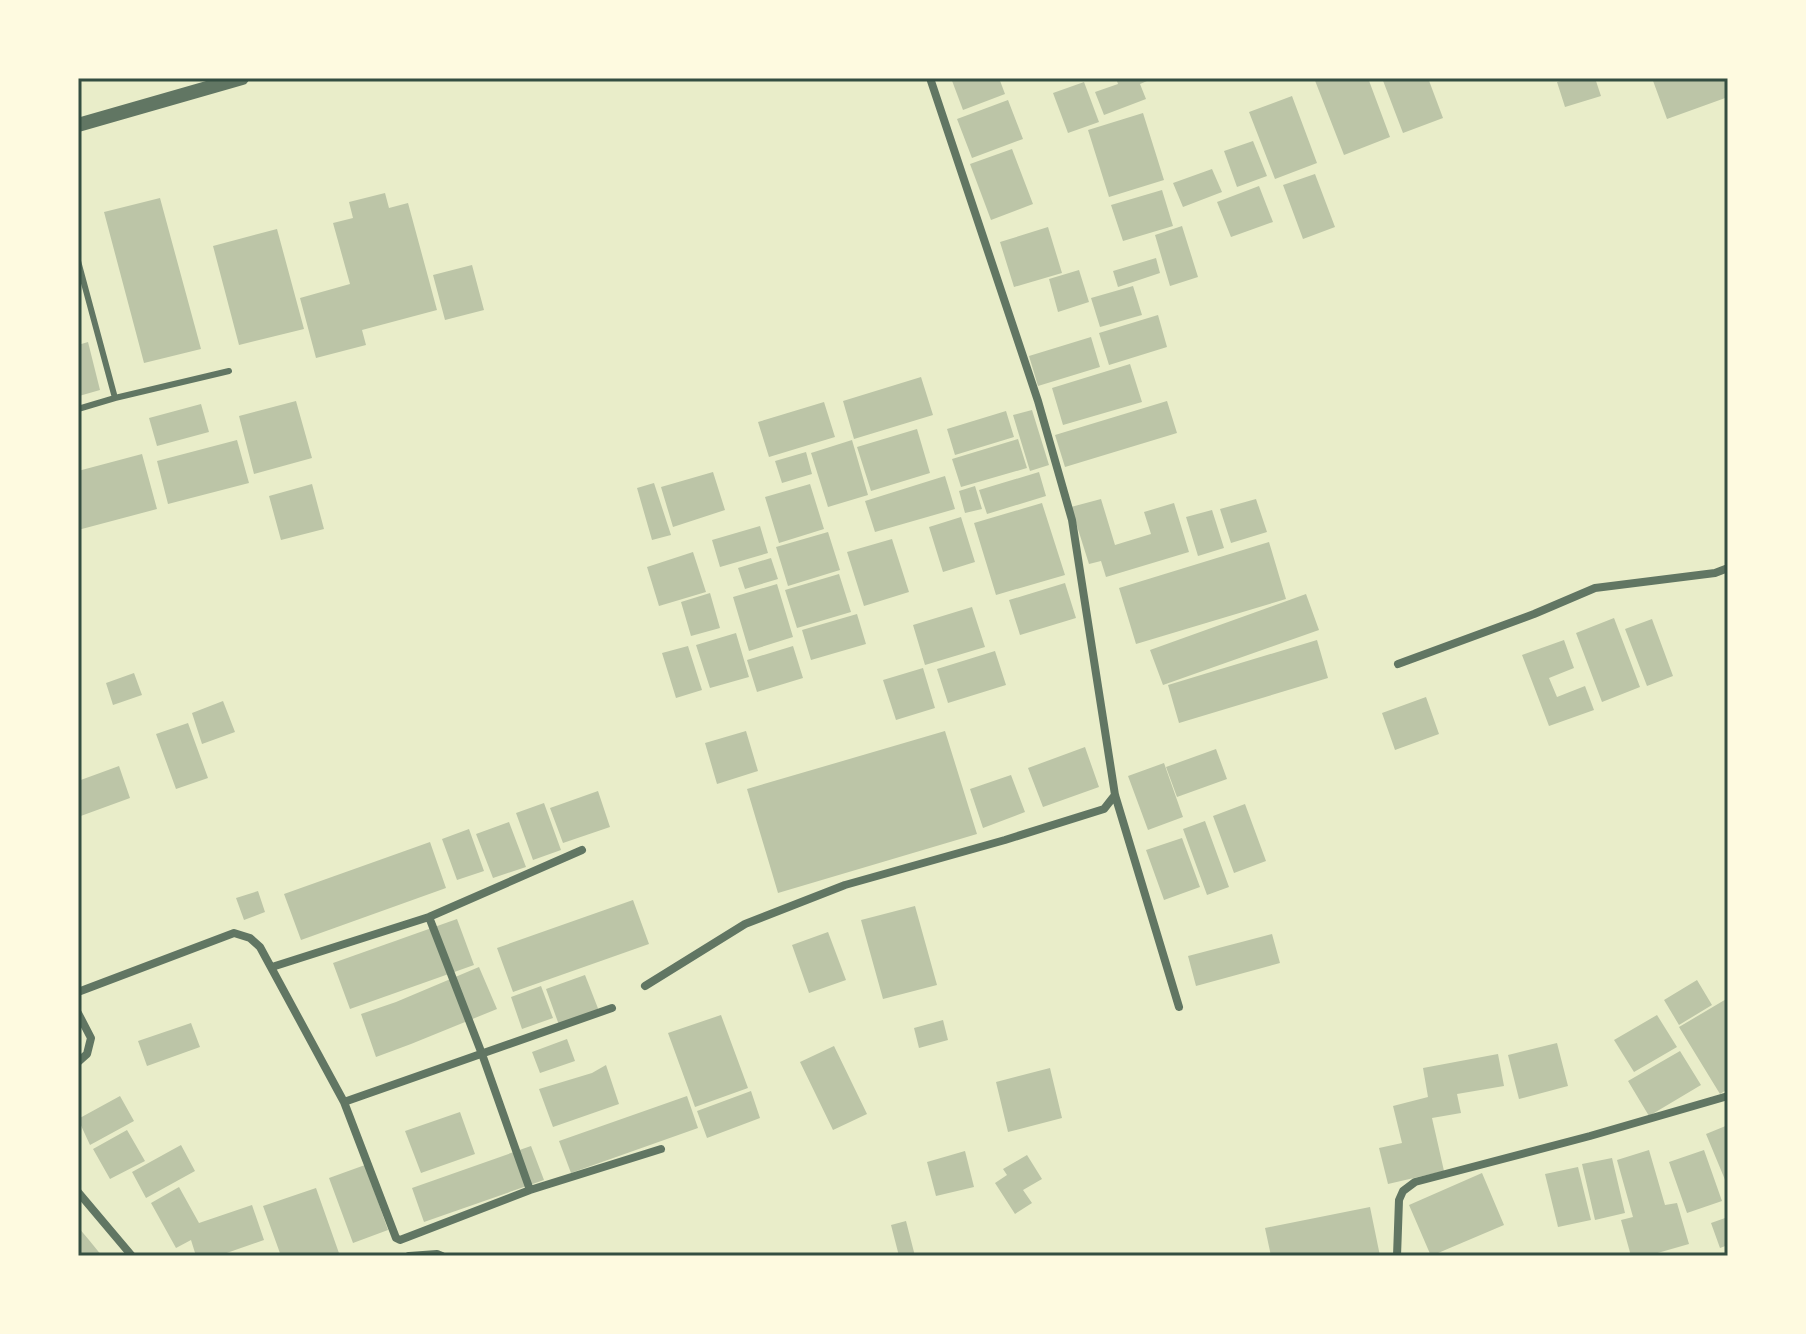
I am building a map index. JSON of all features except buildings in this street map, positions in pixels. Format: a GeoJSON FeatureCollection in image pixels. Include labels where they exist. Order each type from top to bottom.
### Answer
{"type":"FeatureCollection","features":[{"type":"Feature","properties":{"kind":"street"},"geometry":{"type":"LineString","coordinates":[[78,125],[242,78]]}},
{"type":"Feature","properties":{"kind":"street"},"geometry":{"type":"LineString","coordinates":[[930,78],[1061,477],[1072,520],[1115,795],[1179,1007]]}},
{"type":"Feature","properties":{"kind":"street"},"geometry":{"type":"LineString","coordinates":[[1398,664],[1595,588],[1715,573],[1728,568]]}},
{"type":"Feature","properties":{"kind":"street"},"geometry":{"type":"LineString","coordinates":[[645,986],[745,924],[845,885],[1104,809],[1115,795]]}},
{"type":"Feature","properties":{"kind":"street"},"geometry":{"type":"LineString","coordinates":[[272,967],[429,917],[582,850]]}},
{"type":"Feature","properties":{"kind":"street"},"geometry":{"type":"LineString","coordinates":[[429,917],[530,1190]]}},
{"type":"Feature","properties":{"kind":"street"},"geometry":{"type":"LineString","coordinates":[[78,992],[234,933],[250,938],[260,947],[272,967],[344,1102],[396,1238],[403,1239],[530,1190],[661,1149]]}},
{"type":"Feature","properties":{"kind":"street"},"geometry":{"type":"LineString","coordinates":[[344,1102],[612,1008]]}},
{"type":"Feature","properties":{"kind":"street"},"geometry":{"type":"LineString","coordinates":[[78,1013],[91,1038],[87,1054],[78,1062]]}},
{"type":"Feature","properties":{"kind":"street"},"geometry":{"type":"LineString","coordinates":[[1397,1256],[1399,1200],[1403,1191],[1415,1182],[1728,1096]]}},
{"type":"Feature","properties":{"kind":"street"},"geometry":{"type":"LineString","coordinates":[[78,1192],[132,1256]]}},
{"type":"Feature","properties":{"kind":"street"},"geometry":{"type":"LineString","coordinates":[[409,1256],[442,1256]]}},
{"type":"Feature","properties":{"kind":"lane"},"geometry":{"type":"LineString","coordinates":[[78,261],[115,398]]}},
{"type":"Feature","properties":{"kind":"lane"},"geometry":{"type":"LineString","coordinates":[[78,409],[229,371]]}}]}
